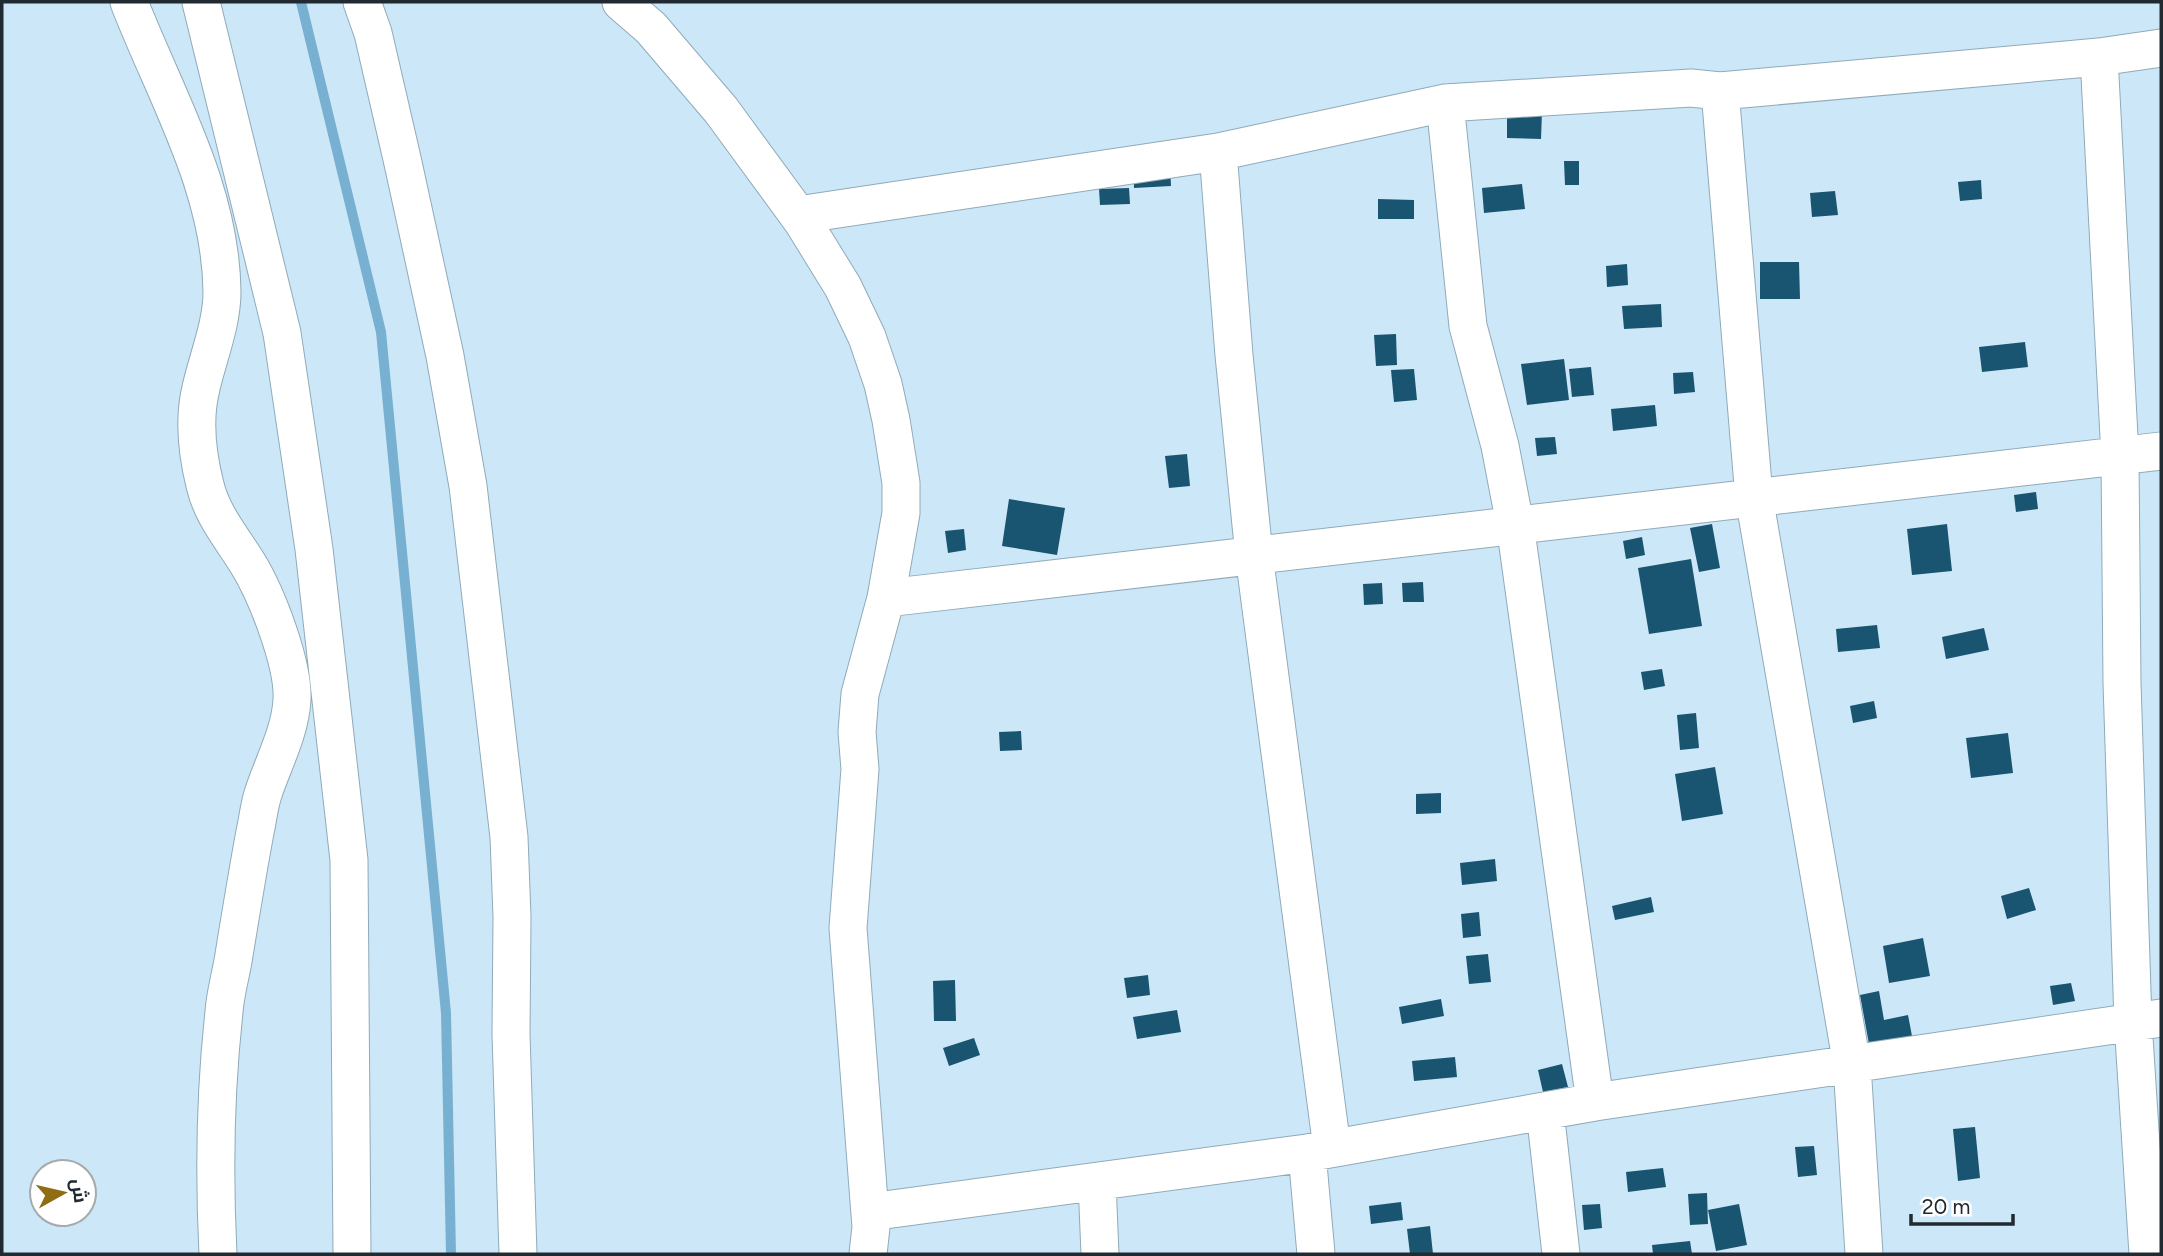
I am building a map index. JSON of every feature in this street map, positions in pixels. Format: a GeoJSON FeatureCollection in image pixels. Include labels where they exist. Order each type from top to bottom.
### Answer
{"type":"FeatureCollection","features":[{"type":"Feature","properties":{"kind":"street"},"geometry":{"type":"LineString","coordinates":[[129,2],[205,184],[215,218],[221,258],[222,297],[214,341],[200,390],[196,425],[200,462],[209,502],[249,566],[263,595],[277,630],[292,686],[291,711],[262,798],[224,1008],[218,1086],[215,1197],[218,1254]]}},
{"type":"Feature","properties":{"kind":"street"},"geometry":{"type":"LineString","coordinates":[[201,2],[282,333],[314,549],[349,860],[352,1254]]}},
{"type":"Feature","properties":{"kind":"street"},"geometry":{"type":"LineString","coordinates":[[362,2],[373,33],[439,330],[468,486],[509,837],[512,917],[511,1034],[518,1254]]}},
{"type":"Feature","properties":{"kind":"street"},"geometry":{"type":"LineString","coordinates":[[621,2],[651,28],[721,110],[798,215],[849,299],[867,337],[883,384],[901,483],[901,513],[886,598],[860,694],[857,732],[859,769],[849,915],[870,1212],[868,1254]]}},
{"type":"Feature","properties":{"kind":"street"},"geometry":{"type":"LineString","coordinates":[[798,215],[1218,152],[1445,103],[1691,88],[1720,91],[2099,57],[2161,48]]}},
{"type":"Feature","properties":{"kind":"street"},"geometry":{"type":"LineString","coordinates":[[2099,57],[2120,456],[2122,682],[2147,1020],[2148,1254]]}},
{"type":"Feature","properties":{"kind":"street"},"geometry":{"type":"LineString","coordinates":[[1720,91],[1754,497],[1852,1065],[1864,1254]]}},
{"type":"Feature","properties":{"kind":"street"},"geometry":{"type":"LineString","coordinates":[[1445,103],[1468,326],[1500,446],[1515,524],[1595,1102]]}},
{"type":"Feature","properties":{"kind":"street"},"geometry":{"type":"LineString","coordinates":[[1218,152],[1234,355],[1254,555],[1319,1151],[1317,1254]]}},
{"type":"Feature","properties":{"kind":"street"},"geometry":{"type":"LineString","coordinates":[[886,598],[2161,451]]}},
{"type":"Feature","properties":{"kind":"street"},"geometry":{"type":"LineString","coordinates":[[870,1212],[1319,1151],[1595,1102],[2147,1020]]}},
{"type":"Feature","properties":{"kind":"street"},"geometry":{"type":"LineString","coordinates":[[1545,1111],[1561,1254]]}},
{"type":"Feature","properties":{"kind":"street"},"geometry":{"type":"LineString","coordinates":[[1097,1182],[1100,1254]]}},
{"type":"Feature","properties":{"kind":"building"},"geometry":{"type":"Polygon","coordinates":[[[1507,110],[1542,111],[1541,139],[1507,138],[1507,110]]]}},
{"type":"Feature","properties":{"kind":"building"},"geometry":{"type":"Polygon","coordinates":[[[1564,161],[1579,161],[1579,185],[1565,185],[1564,161]]]}},
{"type":"Feature","properties":{"kind":"building"},"geometry":{"type":"Polygon","coordinates":[[[1170,164],[1171,186],[1134,188],[1133,165],[1170,164]]]}},
{"type":"Feature","properties":{"kind":"building"},"geometry":{"type":"Polygon","coordinates":[[[1981,180],[1982,199],[1960,201],[1958,182],[1981,180]]]}},
{"type":"Feature","properties":{"kind":"building"},"geometry":{"type":"Polygon","coordinates":[[[1522,184],[1525,209],[1484,213],[1482,188],[1522,184]]]}},
{"type":"Feature","properties":{"kind":"building"},"geometry":{"type":"Polygon","coordinates":[[[1129,188],[1130,204],[1100,205],[1099,189],[1129,188]]]}},
{"type":"Feature","properties":{"kind":"building"},"geometry":{"type":"Polygon","coordinates":[[[1835,191],[1838,215],[1812,217],[1810,193],[1835,191]]]}},
{"type":"Feature","properties":{"kind":"building"},"geometry":{"type":"Polygon","coordinates":[[[1378,199],[1414,200],[1414,219],[1378,219],[1378,199]]]}},
{"type":"Feature","properties":{"kind":"building"},"geometry":{"type":"Polygon","coordinates":[[[1760,262],[1799,262],[1800,299],[1760,299],[1760,262]]]}},
{"type":"Feature","properties":{"kind":"building"},"geometry":{"type":"Polygon","coordinates":[[[1627,264],[1628,285],[1607,287],[1606,266],[1627,264]]]}},
{"type":"Feature","properties":{"kind":"building"},"geometry":{"type":"Polygon","coordinates":[[[1661,304],[1662,327],[1624,329],[1622,306],[1661,304]]]}},
{"type":"Feature","properties":{"kind":"building"},"geometry":{"type":"Polygon","coordinates":[[[1396,334],[1397,365],[1376,366],[1374,335],[1396,334]]]}},
{"type":"Feature","properties":{"kind":"building"},"geometry":{"type":"Polygon","coordinates":[[[2025,342],[2028,367],[1982,372],[1979,347],[2025,342]]]}},
{"type":"Feature","properties":{"kind":"building"},"geometry":{"type":"Polygon","coordinates":[[[1564,359],[1569,400],[1527,405],[1521,364],[1564,359]]]}},
{"type":"Feature","properties":{"kind":"building"},"geometry":{"type":"Polygon","coordinates":[[[1591,367],[1594,395],[1572,397],[1569,369],[1591,367]]]}},
{"type":"Feature","properties":{"kind":"building"},"geometry":{"type":"Polygon","coordinates":[[[1414,369],[1417,400],[1394,402],[1391,370],[1414,369]]]}},
{"type":"Feature","properties":{"kind":"building"},"geometry":{"type":"Polygon","coordinates":[[[1693,372],[1695,392],[1674,394],[1673,373],[1693,372]]]}},
{"type":"Feature","properties":{"kind":"building"},"geometry":{"type":"Polygon","coordinates":[[[1655,405],[1657,426],[1613,431],[1611,409],[1655,405]]]}},
{"type":"Feature","properties":{"kind":"building"},"geometry":{"type":"Polygon","coordinates":[[[1555,437],[1557,454],[1537,456],[1535,438],[1555,437]]]}},
{"type":"Feature","properties":{"kind":"building"},"geometry":{"type":"Polygon","coordinates":[[[1187,454],[1190,486],[1169,488],[1165,456],[1187,454]]]}},
{"type":"Feature","properties":{"kind":"building"},"geometry":{"type":"Polygon","coordinates":[[[2036,492],[2038,509],[2016,512],[2014,495],[2036,492]]]}},
{"type":"Feature","properties":{"kind":"building"},"geometry":{"type":"Polygon","coordinates":[[[1009,499],[1065,508],[1057,555],[1002,546],[1009,499]]]}},
{"type":"Feature","properties":{"kind":"building"},"geometry":{"type":"Polygon","coordinates":[[[1712,524],[1720,568],[1699,572],[1690,528],[1712,524]]]}},
{"type":"Feature","properties":{"kind":"building"},"geometry":{"type":"Polygon","coordinates":[[[1947,524],[1952,571],[1912,575],[1907,529],[1947,524]]]}},
{"type":"Feature","properties":{"kind":"building"},"geometry":{"type":"Polygon","coordinates":[[[964,529],[966,550],[948,553],[945,531],[964,529]]]}},
{"type":"Feature","properties":{"kind":"building"},"geometry":{"type":"Polygon","coordinates":[[[1642,537],[1645,555],[1626,559],[1623,541],[1642,537]]]}},
{"type":"Feature","properties":{"kind":"building"},"geometry":{"type":"Polygon","coordinates":[[[1691,559],[1702,626],[1649,634],[1638,568],[1691,559]]]}},
{"type":"Feature","properties":{"kind":"building"},"geometry":{"type":"Polygon","coordinates":[[[1423,582],[1424,602],[1403,602],[1402,583],[1423,582]]]}},
{"type":"Feature","properties":{"kind":"building"},"geometry":{"type":"Polygon","coordinates":[[[1382,583],[1383,604],[1364,605],[1363,584],[1382,583]]]}},
{"type":"Feature","properties":{"kind":"building"},"geometry":{"type":"Polygon","coordinates":[[[1877,625],[1880,648],[1838,652],[1836,629],[1877,625]]]}},
{"type":"Feature","properties":{"kind":"building"},"geometry":{"type":"Polygon","coordinates":[[[1984,628],[1989,650],[1946,659],[1942,637],[1984,628]]]}},
{"type":"Feature","properties":{"kind":"building"},"geometry":{"type":"Polygon","coordinates":[[[1662,669],[1665,686],[1644,690],[1641,672],[1662,669]]]}},
{"type":"Feature","properties":{"kind":"building"},"geometry":{"type":"Polygon","coordinates":[[[1874,701],[1877,718],[1853,723],[1850,706],[1874,701]]]}},
{"type":"Feature","properties":{"kind":"building"},"geometry":{"type":"Polygon","coordinates":[[[1696,713],[1699,748],[1680,750],[1677,715],[1696,713]]]}},
{"type":"Feature","properties":{"kind":"building"},"geometry":{"type":"Polygon","coordinates":[[[1021,731],[1022,750],[1000,751],[999,732],[1021,731]]]}},
{"type":"Feature","properties":{"kind":"building"},"geometry":{"type":"Polygon","coordinates":[[[2008,733],[2013,773],[1971,778],[1966,738],[2008,733]]]}},
{"type":"Feature","properties":{"kind":"building"},"geometry":{"type":"Polygon","coordinates":[[[1715,767],[1723,814],[1682,821],[1675,774],[1715,767]]]}},
{"type":"Feature","properties":{"kind":"building"},"geometry":{"type":"Polygon","coordinates":[[[1441,793],[1441,813],[1416,814],[1416,794],[1441,793]]]}},
{"type":"Feature","properties":{"kind":"building"},"geometry":{"type":"Polygon","coordinates":[[[1495,859],[1497,881],[1462,885],[1460,863],[1495,859]]]}},
{"type":"Feature","properties":{"kind":"building"},"geometry":{"type":"Polygon","coordinates":[[[2029,888],[2036,910],[2007,919],[2001,896],[2029,888]]]}},
{"type":"Feature","properties":{"kind":"building"},"geometry":{"type":"Polygon","coordinates":[[[1651,897],[1654,912],[1615,920],[1612,906],[1651,897]]]}},
{"type":"Feature","properties":{"kind":"building"},"geometry":{"type":"Polygon","coordinates":[[[1479,912],[1481,936],[1463,938],[1461,914],[1479,912]]]}},
{"type":"Feature","properties":{"kind":"building"},"geometry":{"type":"Polygon","coordinates":[[[1923,938],[1930,976],[1889,983],[1883,946],[1923,938]]]}},
{"type":"Feature","properties":{"kind":"building"},"geometry":{"type":"Polygon","coordinates":[[[1488,954],[1491,982],[1469,984],[1466,956],[1488,954]]]}},
{"type":"Feature","properties":{"kind":"building"},"geometry":{"type":"Polygon","coordinates":[[[1148,975],[1150,995],[1127,998],[1124,978],[1148,975]]]}},
{"type":"Feature","properties":{"kind":"building"},"geometry":{"type":"Polygon","coordinates":[[[955,980],[956,1021],[934,1021],[933,981],[955,980]]]}},
{"type":"Feature","properties":{"kind":"building"},"geometry":{"type":"Polygon","coordinates":[[[2071,983],[2075,1001],[2053,1005],[2050,986],[2071,983]]]}},
{"type":"Feature","properties":{"kind":"building"},"geometry":{"type":"Polygon","coordinates":[[[1879,991],[1884,1020],[1908,1015],[1912,1036],[1869,1044],[1860,995],[1879,991]]]}},
{"type":"Feature","properties":{"kind":"building"},"geometry":{"type":"Polygon","coordinates":[[[1441,999],[1444,1016],[1402,1024],[1399,1007],[1441,999]]]}},
{"type":"Feature","properties":{"kind":"building"},"geometry":{"type":"Polygon","coordinates":[[[1177,1010],[1181,1032],[1137,1039],[1133,1017],[1177,1010]]]}},
{"type":"Feature","properties":{"kind":"building"},"geometry":{"type":"Polygon","coordinates":[[[974,1038],[980,1055],[949,1066],[943,1048],[974,1038]]]}},
{"type":"Feature","properties":{"kind":"building"},"geometry":{"type":"Polygon","coordinates":[[[1455,1057],[1457,1077],[1414,1081],[1412,1061],[1455,1057]]]}},
{"type":"Feature","properties":{"kind":"building"},"geometry":{"type":"Polygon","coordinates":[[[1562,1064],[1568,1087],[1543,1092],[1538,1070],[1562,1064]]]}},
{"type":"Feature","properties":{"kind":"building"},"geometry":{"type":"Polygon","coordinates":[[[1975,1127],[1980,1178],[1958,1181],[1953,1129],[1975,1127]]]}},
{"type":"Feature","properties":{"kind":"building"},"geometry":{"type":"Polygon","coordinates":[[[1814,1146],[1817,1175],[1798,1177],[1795,1147],[1814,1146]]]}},
{"type":"Feature","properties":{"kind":"building"},"geometry":{"type":"Polygon","coordinates":[[[1663,1168],[1666,1187],[1628,1192],[1626,1172],[1663,1168]]]}},
{"type":"Feature","properties":{"kind":"building"},"geometry":{"type":"Polygon","coordinates":[[[1707,1193],[1708,1224],[1690,1225],[1688,1194],[1707,1193]]]}},
{"type":"Feature","properties":{"kind":"building"},"geometry":{"type":"Polygon","coordinates":[[[1401,1202],[1403,1220],[1371,1224],[1369,1206],[1401,1202]]]}},
{"type":"Feature","properties":{"kind":"building"},"geometry":{"type":"Polygon","coordinates":[[[1600,1204],[1602,1228],[1584,1230],[1582,1205],[1600,1204]]]}},
{"type":"Feature","properties":{"kind":"building"},"geometry":{"type":"Polygon","coordinates":[[[1739,1204],[1747,1245],[1716,1251],[1708,1210],[1739,1204]]]}},
{"type":"Feature","properties":{"kind":"building"},"geometry":{"type":"Polygon","coordinates":[[[1430,1226],[1433,1254],[1410,1254],[1407,1229],[1430,1226]]]}},
{"type":"Feature","properties":{"kind":"building"},"geometry":{"type":"Polygon","coordinates":[[[1690,1241],[1692,1254],[1653,1254],[1652,1245],[1690,1241]]]}},
{"type":"Feature","properties":{"kind":"waterway"},"geometry":{"type":"LineString","coordinates":[[301,2],[381,332],[446,1013],[451,1254]]}}]}
